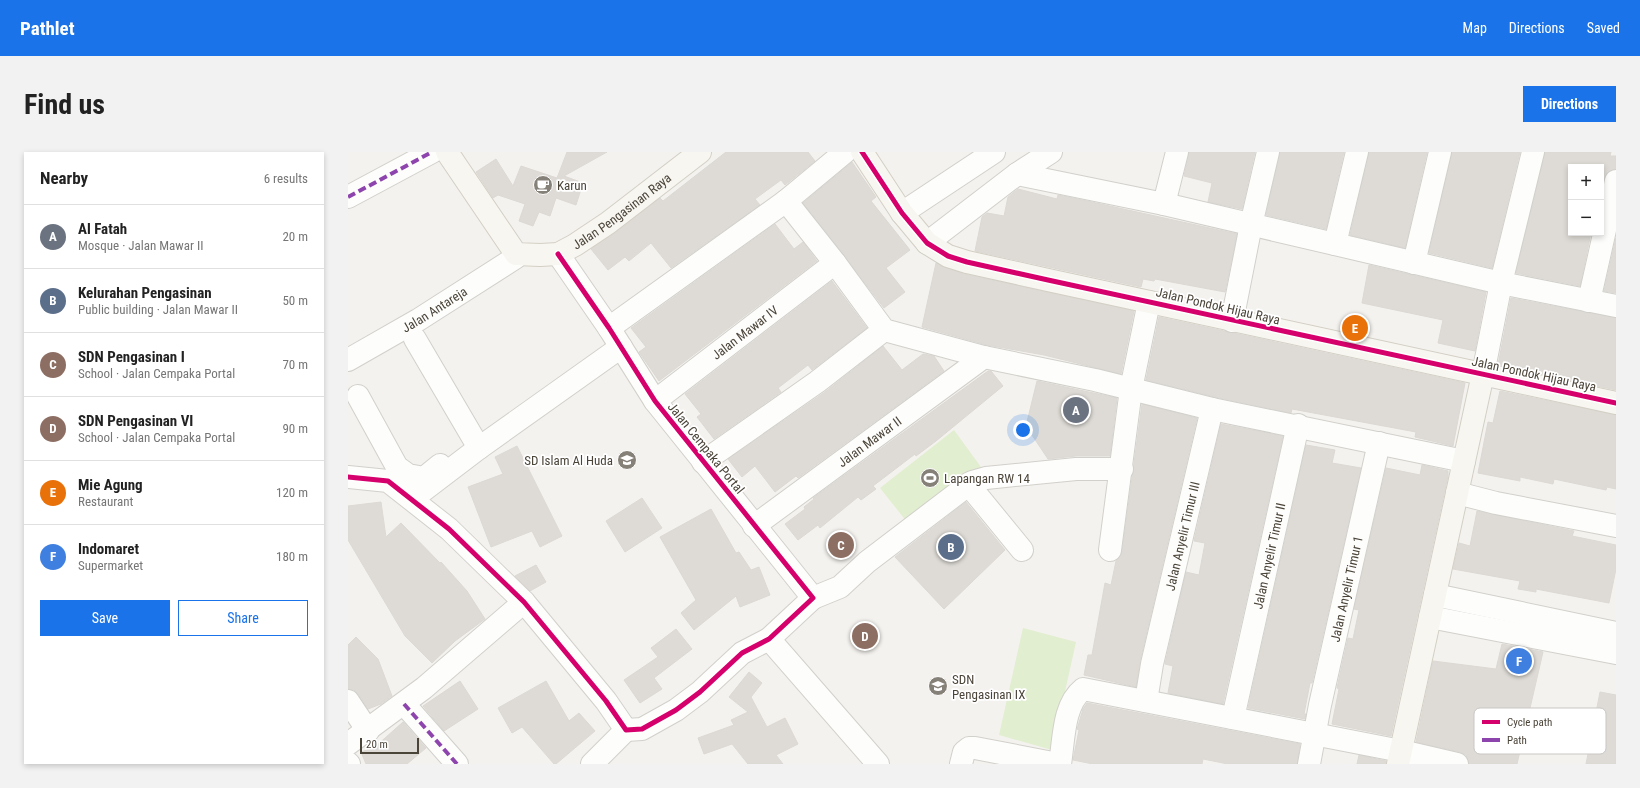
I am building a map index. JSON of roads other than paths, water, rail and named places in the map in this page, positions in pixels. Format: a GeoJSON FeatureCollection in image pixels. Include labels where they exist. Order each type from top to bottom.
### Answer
{"type":"FeatureCollection","features":[{"type":"Feature","properties":{"kind":"street"},"geometry":{"type":"LineString","coordinates":[[348,198],[432,152]]}},
{"type":"Feature","properties":{"kind":"street"},"geometry":{"type":"LineString","coordinates":[[447,152],[516,254]]}},
{"type":"Feature","properties":{"kind":"street","name":"Jalan Pengasinan Raya"},"geometry":{"type":"LineString","coordinates":[[516,254],[558,254],[575,245],[608,223],[700,152]]}},
{"type":"Feature","properties":{"kind":"street"},"geometry":{"type":"LineString","coordinates":[[609,328],[786,201],[845,152]]}},
{"type":"Feature","properties":{"kind":"street","name":"Jalan Pondok Hijau Raya"},"geometry":{"type":"LineString","coordinates":[[862,152],[902,213],[927,243],[948,256],[967,262],[1232,321],[1616,403]]}},
{"type":"Feature","properties":{"kind":"street"},"geometry":{"type":"LineString","coordinates":[[902,213],[994,152]]}},
{"type":"Feature","properties":{"kind":"street"},"geometry":{"type":"LineString","coordinates":[[927,243],[1017,174],[1051,152]]}},
{"type":"Feature","properties":{"kind":"street"},"geometry":{"type":"LineString","coordinates":[[1164,204],[1177,152]]}},
{"type":"Feature","properties":{"kind":"street"},"geometry":{"type":"LineString","coordinates":[[1232,321],[1251,224],[1268,152]]}},
{"type":"Feature","properties":{"kind":"street"},"geometry":{"type":"LineString","coordinates":[[1335,244],[1357,152]]}},
{"type":"Feature","properties":{"kind":"street"},"geometry":{"type":"LineString","coordinates":[[1414,263],[1440,152]]}},
{"type":"Feature","properties":{"kind":"street"},"geometry":{"type":"LineString","coordinates":[[1399,758],[1483,374],[1501,283],[1533,152]]}},
{"type":"Feature","properties":{"kind":"street"},"geometry":{"type":"LineString","coordinates":[[1017,174],[1164,204],[1501,283],[1616,306]]}},
{"type":"Feature","properties":{"kind":"street"},"geometry":{"type":"LineString","coordinates":[[1589,301],[1616,181]]}},
{"type":"Feature","properties":{"kind":"street"},"geometry":{"type":"LineString","coordinates":[[786,201],[835,262],[884,330],[984,358],[1131,389],[1212,409],[1298,425],[1464,461]]}},
{"type":"Feature","properties":{"kind":"street","name":"Jalan Antareja"},"geometry":{"type":"LineString","coordinates":[[348,360],[418,320],[515,258],[516,254]]}},
{"type":"Feature","properties":{"kind":"street","name":"Jalan Cempaka Portal"},"geometry":{"type":"LineString","coordinates":[[558,254],[609,328],[655,401],[813,598]]}},
{"type":"Feature","properties":{"kind":"street","name":"Jalan Mawar IV"},"geometry":{"type":"LineString","coordinates":[[655,401],[835,262]]}},
{"type":"Feature","properties":{"kind":"street"},"geometry":{"type":"LineString","coordinates":[[1110,550],[1122,469],[1131,389],[1149,302]]}},
{"type":"Feature","properties":{"kind":"street"},"geometry":{"type":"LineString","coordinates":[[703,462],[817,382],[884,330]]}},
{"type":"Feature","properties":{"kind":"street"},"geometry":{"type":"LineString","coordinates":[[415,339],[477,444]]}},
{"type":"Feature","properties":{"kind":"street"},"geometry":{"type":"LineString","coordinates":[[358,396],[397,467],[408,476],[424,478],[621,347]]}},
{"type":"Feature","properties":{"kind":"street","name":"Jalan Mawar II"},"geometry":{"type":"LineString","coordinates":[[754,526],[984,358]]}},
{"type":"Feature","properties":{"kind":"street","name":"Jalan Anyelir Timur III"},"geometry":{"type":"LineString","coordinates":[[1146,701],[1152,664],[1212,409]]}},
{"type":"Feature","properties":{"kind":"street","name":"Jalan Anyelir Timur II"},"geometry":{"type":"LineString","coordinates":[[1233,718],[1298,425]]}},
{"type":"Feature","properties":{"kind":"street","name":"Jalan Anyelir Timur 1"},"geometry":{"type":"LineString","coordinates":[[1309,764],[1379,443]]}},
{"type":"Feature","properties":{"kind":"street"},"geometry":{"type":"LineString","coordinates":[[412,500],[477,444]]}},
{"type":"Feature","properties":{"kind":"street"},"geometry":{"type":"LineString","coordinates":[[592,764],[626,730],[642,729],[676,710],[700,692],[742,653],[768,639],[813,598],[840,587],[867,562],[968,484],[986,478],[1076,469],[1122,469]]}},
{"type":"Feature","properties":{"kind":"street"},"geometry":{"type":"LineString","coordinates":[[348,477],[388,481],[449,529],[507,583],[524,602],[606,701],[626,730]]}},
{"type":"Feature","properties":{"kind":"street"},"geometry":{"type":"LineString","coordinates":[[968,484],[1022,550]]}},
{"type":"Feature","properties":{"kind":"street"},"geometry":{"type":"LineString","coordinates":[[1457,493],[1496,503],[1616,526]]}},
{"type":"Feature","properties":{"kind":"street"},"geometry":{"type":"LineString","coordinates":[[1435,595],[1616,633]]}},
{"type":"Feature","properties":{"kind":"street"},"geometry":{"type":"LineString","coordinates":[[348,744],[404,704],[459,659],[524,602]]}},
{"type":"Feature","properties":{"kind":"street"},"geometry":{"type":"LineString","coordinates":[[1430,617],[1616,652]]}},
{"type":"Feature","properties":{"kind":"street"},"geometry":{"type":"LineString","coordinates":[[768,639],[878,764]]}},
{"type":"Feature","properties":{"kind":"street"},"geometry":{"type":"LineString","coordinates":[[961,764],[964,752],[969,748],[975,748],[1059,764],[1070,706],[1075,696],[1084,689],[1315,735],[1399,758],[1457,764]]}},
{"type":"Feature","properties":{"kind":"street"},"geometry":{"type":"LineString","coordinates":[[348,701],[368,731]]}},
{"type":"Feature","properties":{"kind":"street"},"geometry":{"type":"LineString","coordinates":[[404,704],[457,764]]}},
{"type":"Feature","properties":{"kind":"place","name":"Karun"},"geometry":{"type":"Point","coordinates":[543,185]}},
{"type":"Feature","properties":{"kind":"place","name":"Mie Agung"},"geometry":{"type":"Point","coordinates":[1355,328]}},
{"type":"Feature","properties":{"kind":"place","name":"Al Fatah"},"geometry":{"type":"Point","coordinates":[1076,410]}},
{"type":"Feature","properties":{"kind":"place","name":"SD Islam Al Huda"},"geometry":{"type":"Point","coordinates":[627,460]}},
{"type":"Feature","properties":{"kind":"place","name":"Lapangan RW 14"},"geometry":{"type":"Point","coordinates":[930,478]}},
{"type":"Feature","properties":{"kind":"place","name":"SDN Pengasinan I"},"geometry":{"type":"Point","coordinates":[841,545]}},
{"type":"Feature","properties":{"kind":"place","name":"Kelurahan Pengasinan"},"geometry":{"type":"Point","coordinates":[951,547]}},
{"type":"Feature","properties":{"kind":"place","name":"SDN Pengasinan VI"},"geometry":{"type":"Point","coordinates":[865,636]}},
{"type":"Feature","properties":{"kind":"place","name":"Indomaret"},"geometry":{"type":"Point","coordinates":[1519,661]}},
{"type":"Feature","properties":{"kind":"place","name":"SDN Pengasinan IX"},"geometry":{"type":"Point","coordinates":[938,686]}}]}
